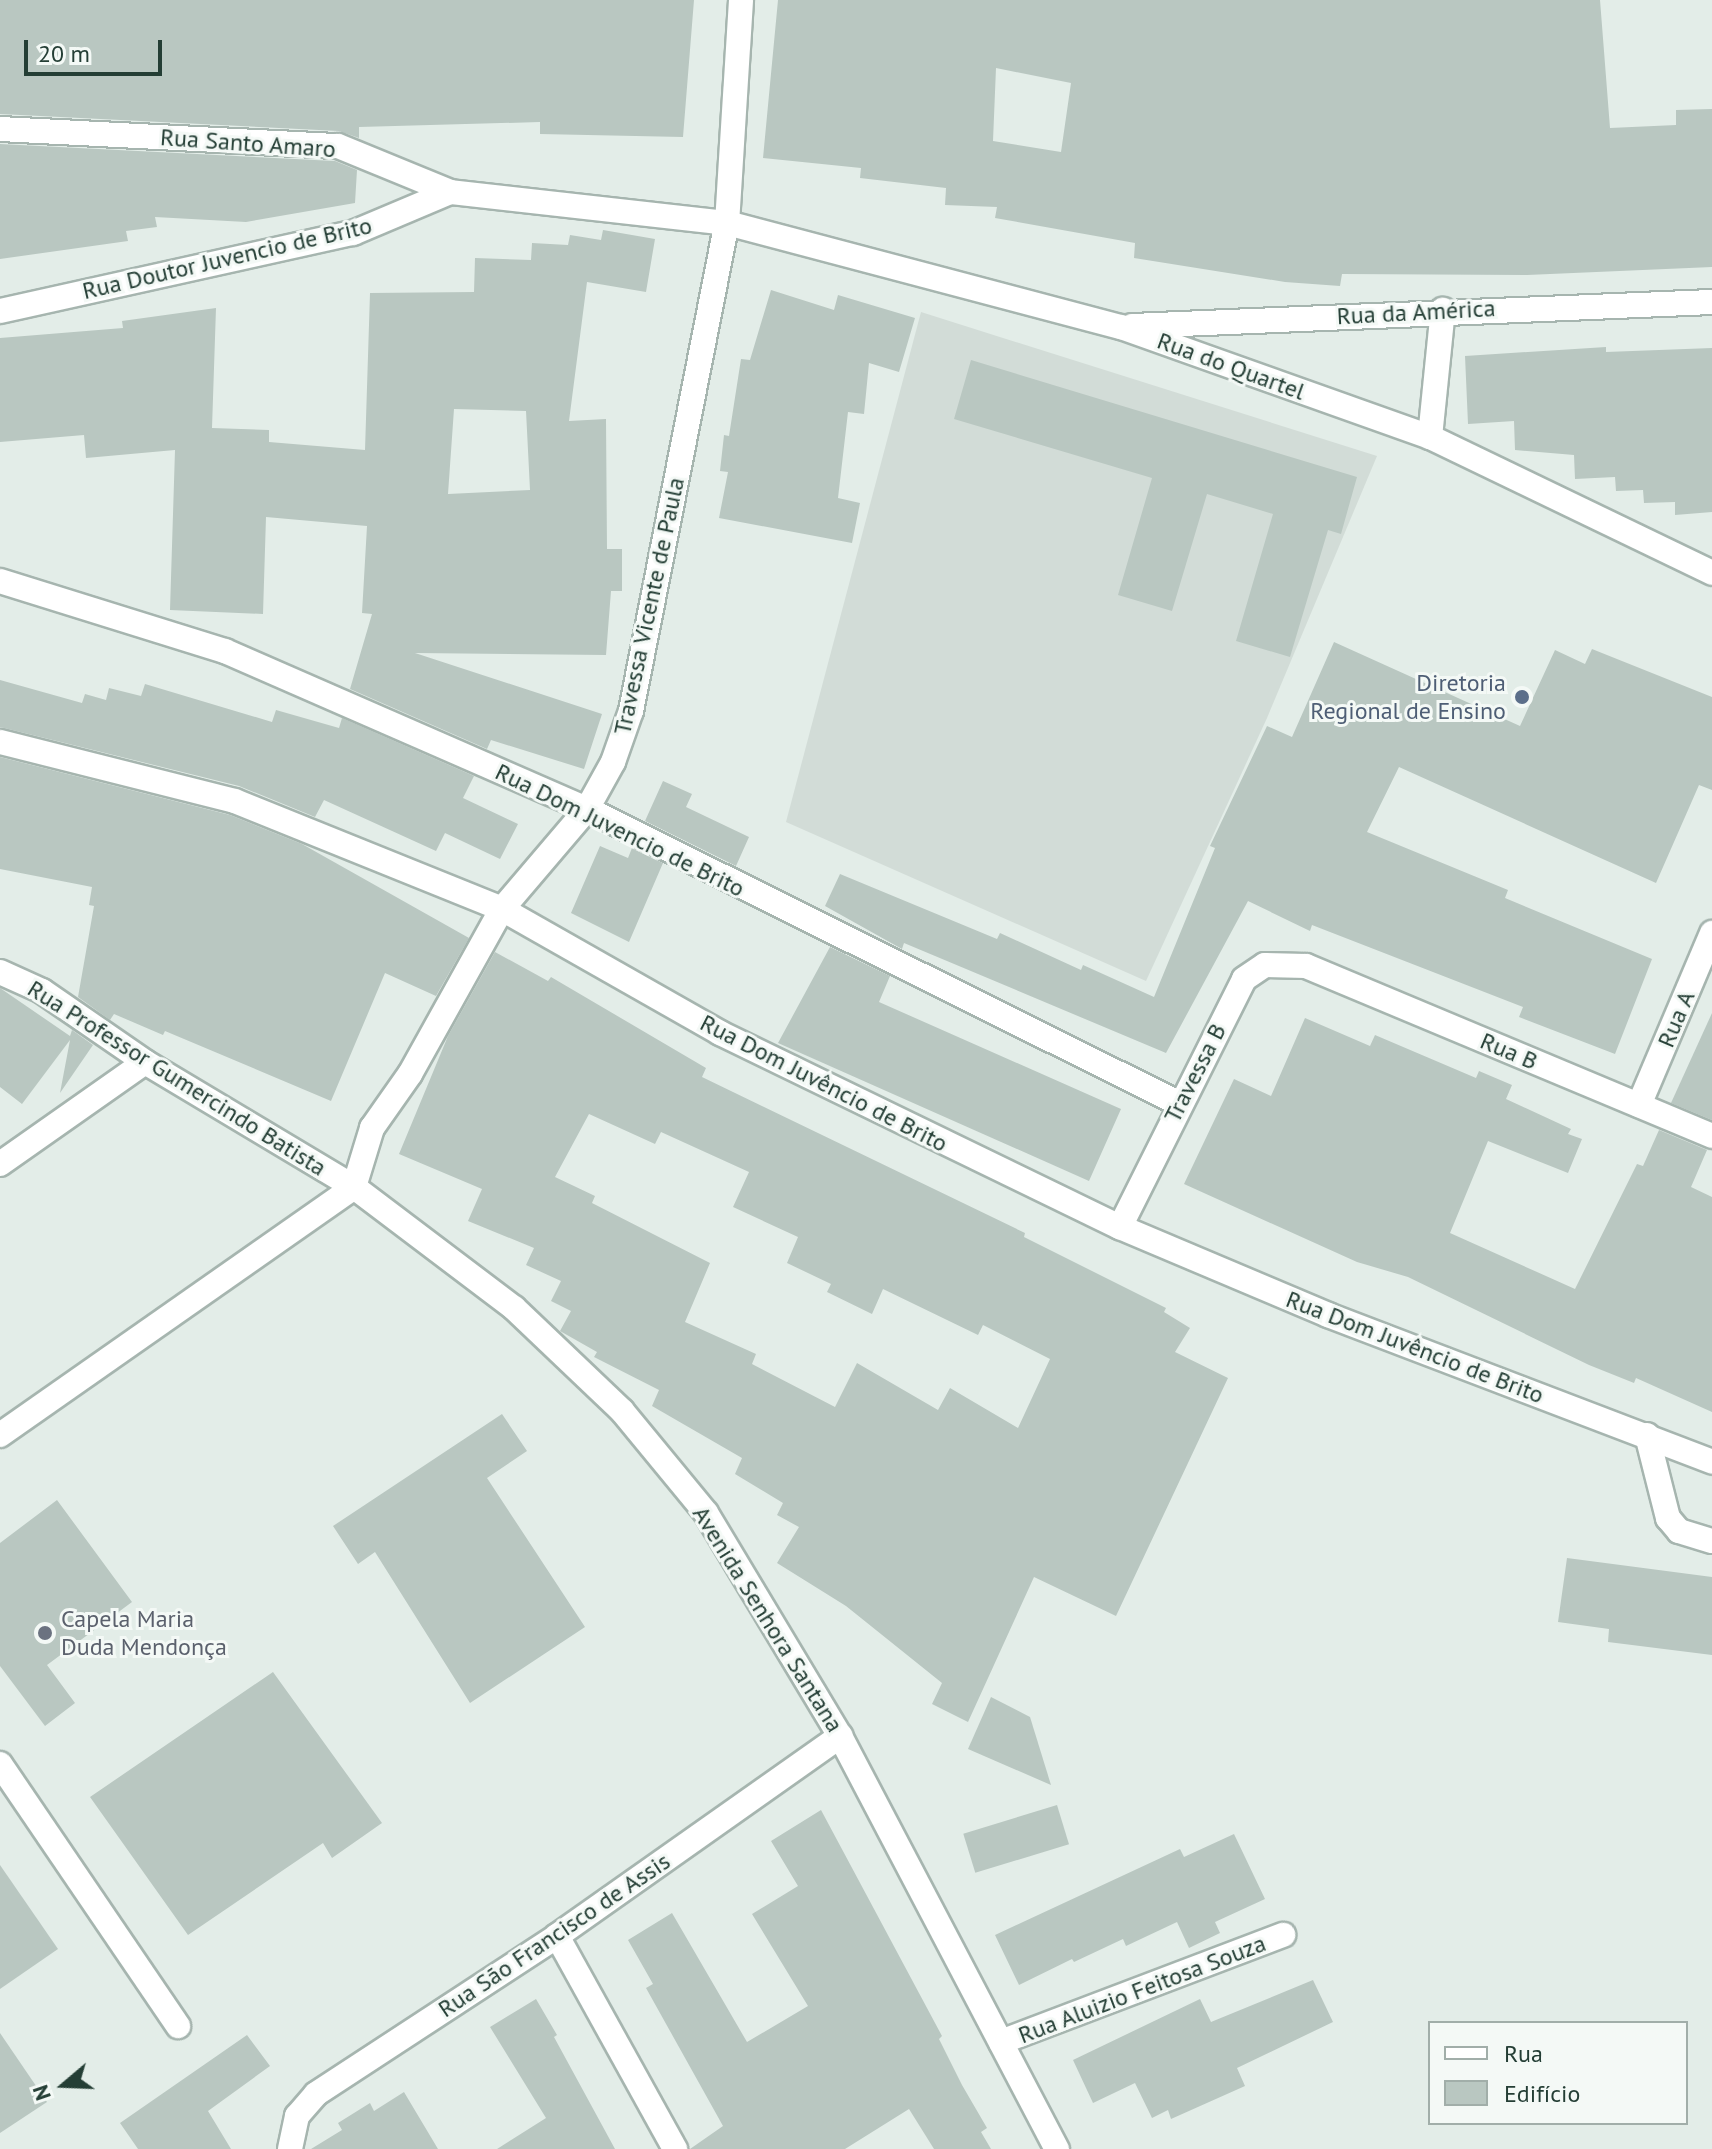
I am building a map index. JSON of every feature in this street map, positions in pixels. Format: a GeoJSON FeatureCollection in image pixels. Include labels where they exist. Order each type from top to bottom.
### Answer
{"type":"FeatureCollection","features":[{"type":"Feature","properties":{"kind":"street","name":"Travessa Vicente de Paula"},"geometry":{"type":"LineString","coordinates":[[354,1187],[372,1128],[410,1074],[502,909],[587,809],[613,762],[631,711],[727,223],[741,0]]}},
{"type":"Feature","properties":{"kind":"street","name":"Rua Santo Amaro"},"geometry":{"type":"LineString","coordinates":[[0,129],[338,146],[450,192],[727,223]]}},
{"type":"Feature","properties":{"kind":"street","name":"Rua Doutor Juvencio de Brito"},"geometry":{"type":"LineString","coordinates":[[0,311],[353,233],[450,192]]}},
{"type":"Feature","properties":{"kind":"street","name":"Rua do Quartel"},"geometry":{"type":"LineString","coordinates":[[727,223],[1121,327],[1430,437],[1712,573]]}},
{"type":"Feature","properties":{"kind":"street","name":"Rua da América"},"geometry":{"type":"LineString","coordinates":[[1121,327],[1443,310],[1712,302]]}},
{"type":"Feature","properties":{"kind":"street"},"geometry":{"type":"LineString","coordinates":[[1430,437],[1443,310]]}},
{"type":"Feature","properties":{"kind":"street","name":"Rua Dom Juvencio de Brito"},"geometry":{"type":"LineString","coordinates":[[0,581],[225,651],[587,809],[1178,1103]]}},
{"type":"Feature","properties":{"kind":"street","name":"Rua Dom Juvêncio de Brito"},"geometry":{"type":"LineString","coordinates":[[0,742],[235,801],[502,909],[733,1040],[1120,1227],[1328,1315],[1712,1462]]}},
{"type":"Feature","properties":{"kind":"street","name":"Rua A"},"geometry":{"type":"LineString","coordinates":[[1639,1105],[1712,933]]}},
{"type":"Feature","properties":{"kind":"street","name":"Travessa B"},"geometry":{"type":"LineString","coordinates":[[1120,1227],[1178,1103],[1244,979],[1265,965],[1306,966]]}},
{"type":"Feature","properties":{"kind":"street","name":"Rua B"},"geometry":{"type":"LineString","coordinates":[[1306,966],[1712,1136]]}},
{"type":"Feature","properties":{"kind":"street","name":"Rua Professor Gumercindo Batista"},"geometry":{"type":"LineString","coordinates":[[0,972],[42,991],[145,1062],[354,1187]]}},
{"type":"Feature","properties":{"kind":"street"},"geometry":{"type":"LineString","coordinates":[[0,1164],[145,1062]]}},
{"type":"Feature","properties":{"kind":"street"},"geometry":{"type":"LineString","coordinates":[[0,1435],[354,1187]]}},
{"type":"Feature","properties":{"kind":"street","name":"Avenida Senhora Santana"},"geometry":{"type":"LineString","coordinates":[[354,1187],[514,1308],[622,1411],[706,1513],[840,1736],[1057,2149]]}},
{"type":"Feature","properties":{"kind":"street"},"geometry":{"type":"LineString","coordinates":[[1647,1435],[1668,1518],[1679,1531],[1712,1541]]}},
{"type":"Feature","properties":{"kind":"street","name":"Rua São Francisco de Assis"},"geometry":{"type":"LineString","coordinates":[[290,2149],[297,2116],[316,2094],[557,1936],[840,1736]]}},
{"type":"Feature","properties":{"kind":"street"},"geometry":{"type":"LineString","coordinates":[[0,1764],[178,2026]]}},
{"type":"Feature","properties":{"kind":"street","name":"Rua Aluizio Feitosa Souza"},"geometry":{"type":"LineString","coordinates":[[1001,2042],[1283,1935]]}},
{"type":"Feature","properties":{"kind":"street"},"geometry":{"type":"LineString","coordinates":[[557,1936],[675,2149]]}},
{"type":"Feature","properties":{"kind":"shaded area"},"geometry":{"type":"Polygon","coordinates":[[[921,312],[1377,456],[1267,718],[1146,981],[786,822],[921,312]]]}},
{"type":"Feature","properties":{"kind":"building"},"geometry":{"type":"Polygon","coordinates":[[[0,0],[694,0],[683,137],[540,134],[540,122],[359,127],[359,138],[339,131],[0,114],[0,0]]]}},
{"type":"Feature","properties":{"kind":"building"},"geometry":{"type":"Polygon","coordinates":[[[778,0],[1600,0],[1610,128],[1676,125],[1676,110],[1712,109],[1712,267],[1527,275],[1342,274],[1340,286],[1285,282],[1134,258],[1135,243],[995,218],[997,207],[945,205],[946,188],[860,178],[861,168],[763,158],[778,0]],[[996,68],[993,141],[1061,152],[1071,83],[996,68]]]}},
{"type":"Feature","properties":{"kind":"building"},"geometry":{"type":"Polygon","coordinates":[[[0,144],[335,161],[357,170],[355,203],[246,222],[155,217],[157,227],[126,231],[128,241],[0,259],[0,144]]]}},
{"type":"Feature","properties":{"kind":"building"},"geometry":{"type":"Polygon","coordinates":[[[603,230],[655,239],[646,292],[587,282],[569,421],[606,419],[607,549],[622,549],[622,591],[611,591],[606,655],[415,653],[602,714],[584,769],[491,740],[487,749],[350,689],[372,614],[362,613],[367,526],[266,517],[263,614],[170,610],[175,450],[86,458],[84,435],[0,442],[0,338],[123,328],[122,321],[216,308],[212,428],[269,430],[269,442],[365,450],[370,293],[474,292],[475,258],[531,260],[532,243],[568,245],[570,235],[601,240],[603,230]],[[454,409],[448,494],[530,490],[526,411],[454,409]]]}},
{"type":"Feature","properties":{"kind":"building"},"geometry":{"type":"Polygon","coordinates":[[[771,290],[834,310],[838,295],[915,318],[899,372],[869,363],[864,414],[848,412],[838,498],[860,503],[852,543],[719,518],[728,472],[720,471],[724,435],[729,436],[741,359],[750,360],[771,290]]]}},
{"type":"Feature","properties":{"kind":"building"},"geometry":{"type":"Polygon","coordinates":[[[1606,347],[1606,352],[1712,348],[1712,512],[1675,515],[1675,502],[1644,503],[1643,490],[1616,491],[1615,477],[1575,479],[1574,455],[1515,450],[1514,421],[1468,424],[1465,356],[1606,347]]]}},
{"type":"Feature","properties":{"kind":"building"},"geometry":{"type":"Polygon","coordinates":[[[971,360],[1357,477],[1341,534],[1328,530],[1290,657],[1236,641],[1273,514],[1207,494],[1172,611],[1118,595],[1152,478],[954,419],[971,360]]]}},
{"type":"Feature","properties":{"kind":"building"},"geometry":{"type":"Polygon","coordinates":[[[1334,642],[1520,726],[1555,650],[1585,664],[1592,649],[1712,697],[1712,790],[1699,785],[1656,883],[1399,767],[1367,832],[1508,890],[1505,898],[1652,959],[1615,1054],[1519,1017],[1523,1007],[1312,925],[1310,931],[1248,901],[1166,1053],[904,943],[902,949],[825,906],[840,874],[997,939],[1000,933],[1081,970],[1083,965],[1154,997],[1215,848],[1210,846],[1267,726],[1292,737],[1334,642]]]}},
{"type":"Feature","properties":{"kind":"building"},"geometry":{"type":"Polygon","coordinates":[[[0,680],[82,703],[85,694],[106,700],[109,688],[141,696],[145,684],[272,722],[276,710],[339,728],[342,718],[474,776],[463,798],[518,824],[500,859],[445,833],[436,851],[324,800],[315,817],[239,786],[0,727],[0,680]]]}},
{"type":"Feature","properties":{"kind":"building"},"geometry":{"type":"Polygon","coordinates":[[[0,757],[230,815],[302,844],[469,938],[436,996],[385,973],[331,1101],[165,1031],[163,1035],[114,1014],[110,1020],[78,997],[94,906],[89,905],[92,887],[0,869],[0,757]]]}},
{"type":"Feature","properties":{"kind":"building"},"geometry":{"type":"Polygon","coordinates":[[[663,781],[692,794],[686,807],[749,837],[736,866],[645,821],[663,781]]]}},
{"type":"Feature","properties":{"kind":"building"},"geometry":{"type":"Polygon","coordinates":[[[600,846],[628,858],[632,848],[663,863],[629,942],[571,913],[600,846]]]}},
{"type":"Feature","properties":{"kind":"building"},"geometry":{"type":"Polygon","coordinates":[[[830,947],[890,976],[879,1002],[1121,1109],[1089,1181],[778,1043],[830,947]]]}},
{"type":"Feature","properties":{"kind":"building"},"geometry":{"type":"Polygon","coordinates":[[[495,952],[548,981],[551,977],[706,1068],[702,1077],[1025,1233],[1024,1237],[1166,1308],[1164,1312],[1190,1328],[1175,1352],[1228,1378],[1116,1616],[1034,1577],[968,1722],[932,1704],[942,1683],[846,1606],[777,1563],[799,1527],[777,1515],[783,1503],[735,1474],[742,1458],[652,1406],[659,1390],[594,1357],[597,1352],[560,1331],[571,1311],[551,1301],[561,1281],[526,1265],[534,1248],[468,1221],[482,1189],[399,1154],[448,1036],[495,952]],[[589,1114],[555,1177],[595,1196],[592,1203],[710,1263],[685,1322],[756,1354],[752,1364],[835,1407],[857,1363],[938,1410],[950,1388],[1018,1428],[1050,1359],[983,1325],[978,1335],[883,1289],[872,1314],[827,1292],[831,1284],[787,1263],[798,1237],[733,1207],[749,1172],[661,1132],[655,1144],[589,1114]]]}},
{"type":"Feature","properties":{"kind":"building"},"geometry":{"type":"Polygon","coordinates":[[[0,988],[70,1036],[72,1030],[93,1045],[60,1093],[70,1040],[22,1104],[0,1087],[0,988]]]}},
{"type":"Feature","properties":{"kind":"building"},"geometry":{"type":"Polygon","coordinates":[[[1712,1013],[1712,1120],[1671,1103],[1712,1013]]]}},
{"type":"Feature","properties":{"kind":"building"},"geometry":{"type":"Polygon","coordinates":[[[1305,1018],[1370,1046],[1375,1035],[1476,1078],[1479,1071],[1512,1085],[1506,1099],[1571,1129],[1568,1134],[1582,1139],[1568,1173],[1488,1141],[1450,1233],[1575,1289],[1637,1164],[1643,1166],[1659,1130],[1707,1150],[1691,1187],[1712,1197],[1712,1412],[1636,1378],[1634,1383],[1589,1365],[1408,1277],[1357,1262],[1184,1184],[1234,1079],[1271,1096],[1305,1018]]]}},
{"type":"Feature","properties":{"kind":"building"},"geometry":{"type":"Polygon","coordinates":[[[502,1414],[527,1451],[487,1478],[585,1627],[470,1703],[375,1552],[358,1564],[333,1526],[502,1414]]]}},
{"type":"Feature","properties":{"kind":"building","name":"Capela Maria Duda Mendonça"},"geometry":{"type":"Polygon","coordinates":[[[57,1500],[132,1602],[47,1665],[75,1703],[45,1726],[0,1666],[0,1543],[57,1500]]]}},
{"type":"Feature","properties":{"kind":"building"},"geometry":{"type":"Polygon","coordinates":[[[1567,1558],[1712,1577],[1712,1655],[1608,1642],[1609,1629],[1558,1622],[1567,1558]]]}},
{"type":"Feature","properties":{"kind":"building"},"geometry":{"type":"Polygon","coordinates":[[[273,1672],[382,1823],[332,1858],[323,1843],[188,1935],[90,1797],[273,1672]]]}},
{"type":"Feature","properties":{"kind":"building"},"geometry":{"type":"Polygon","coordinates":[[[991,1697],[1030,1717],[1051,1785],[968,1749],[991,1697]]]}},
{"type":"Feature","properties":{"kind":"building"},"geometry":{"type":"Polygon","coordinates":[[[1057,1805],[1069,1844],[975,1873],[963,1834],[1057,1805]]]}},
{"type":"Feature","properties":{"kind":"building"},"geometry":{"type":"Polygon","coordinates":[[[821,1810],[942,2036],[939,2039],[987,2128],[981,2132],[991,2149],[934,2149],[909,2109],[845,2149],[690,2149],[723,2126],[646,1988],[653,1984],[628,1940],[672,1913],[747,2042],[808,2006],[752,1914],[798,1886],[771,1841],[821,1810]]]}},
{"type":"Feature","properties":{"kind":"building"},"geometry":{"type":"Polygon","coordinates":[[[1234,1834],[1265,1899],[1215,1922],[1220,1933],[1189,1948],[1177,1922],[1126,1946],[1123,1939],[1074,1962],[1072,1959],[1019,1985],[995,1935],[1180,1849],[1184,1857],[1234,1834]]]}},
{"type":"Feature","properties":{"kind":"building"},"geometry":{"type":"Polygon","coordinates":[[[0,1865],[58,1949],[0,1989],[0,1865]]]}},
{"type":"Feature","properties":{"kind":"building"},"geometry":{"type":"Polygon","coordinates":[[[1313,1980],[1333,2022],[1237,2068],[1245,2086],[1171,2119],[1168,2110],[1152,2118],[1135,2083],[1093,2103],[1073,2060],[1200,1999],[1211,2022],[1313,1980]]]}},
{"type":"Feature","properties":{"kind":"building"},"geometry":{"type":"Polygon","coordinates":[[[536,1999],[615,2149],[497,2149],[546,2118],[490,2027],[536,1999]]]}},
{"type":"Feature","properties":{"kind":"building"},"geometry":{"type":"Polygon","coordinates":[[[0,2033],[47,2102],[0,2133],[0,2033]]]}},
{"type":"Feature","properties":{"kind":"building"},"geometry":{"type":"Polygon","coordinates":[[[247,2035],[270,2066],[208,2111],[231,2149],[138,2149],[120,2123],[247,2035]]]}},
{"type":"Feature","properties":{"kind":"building"},"geometry":{"type":"Polygon","coordinates":[[[404,2092],[438,2149],[311,2149],[342,2130],[338,2123],[370,2103],[374,2111],[404,2092]]]}},
{"type":"Feature","properties":{"kind":"place","name":"Diretoria Regional de Ensino"},"geometry":{"type":"Point","coordinates":[1522,697]}},
{"type":"Feature","properties":{"kind":"place","name":"Capela Maria Duda Mendonça"},"geometry":{"type":"Point","coordinates":[45,1633]}}]}
